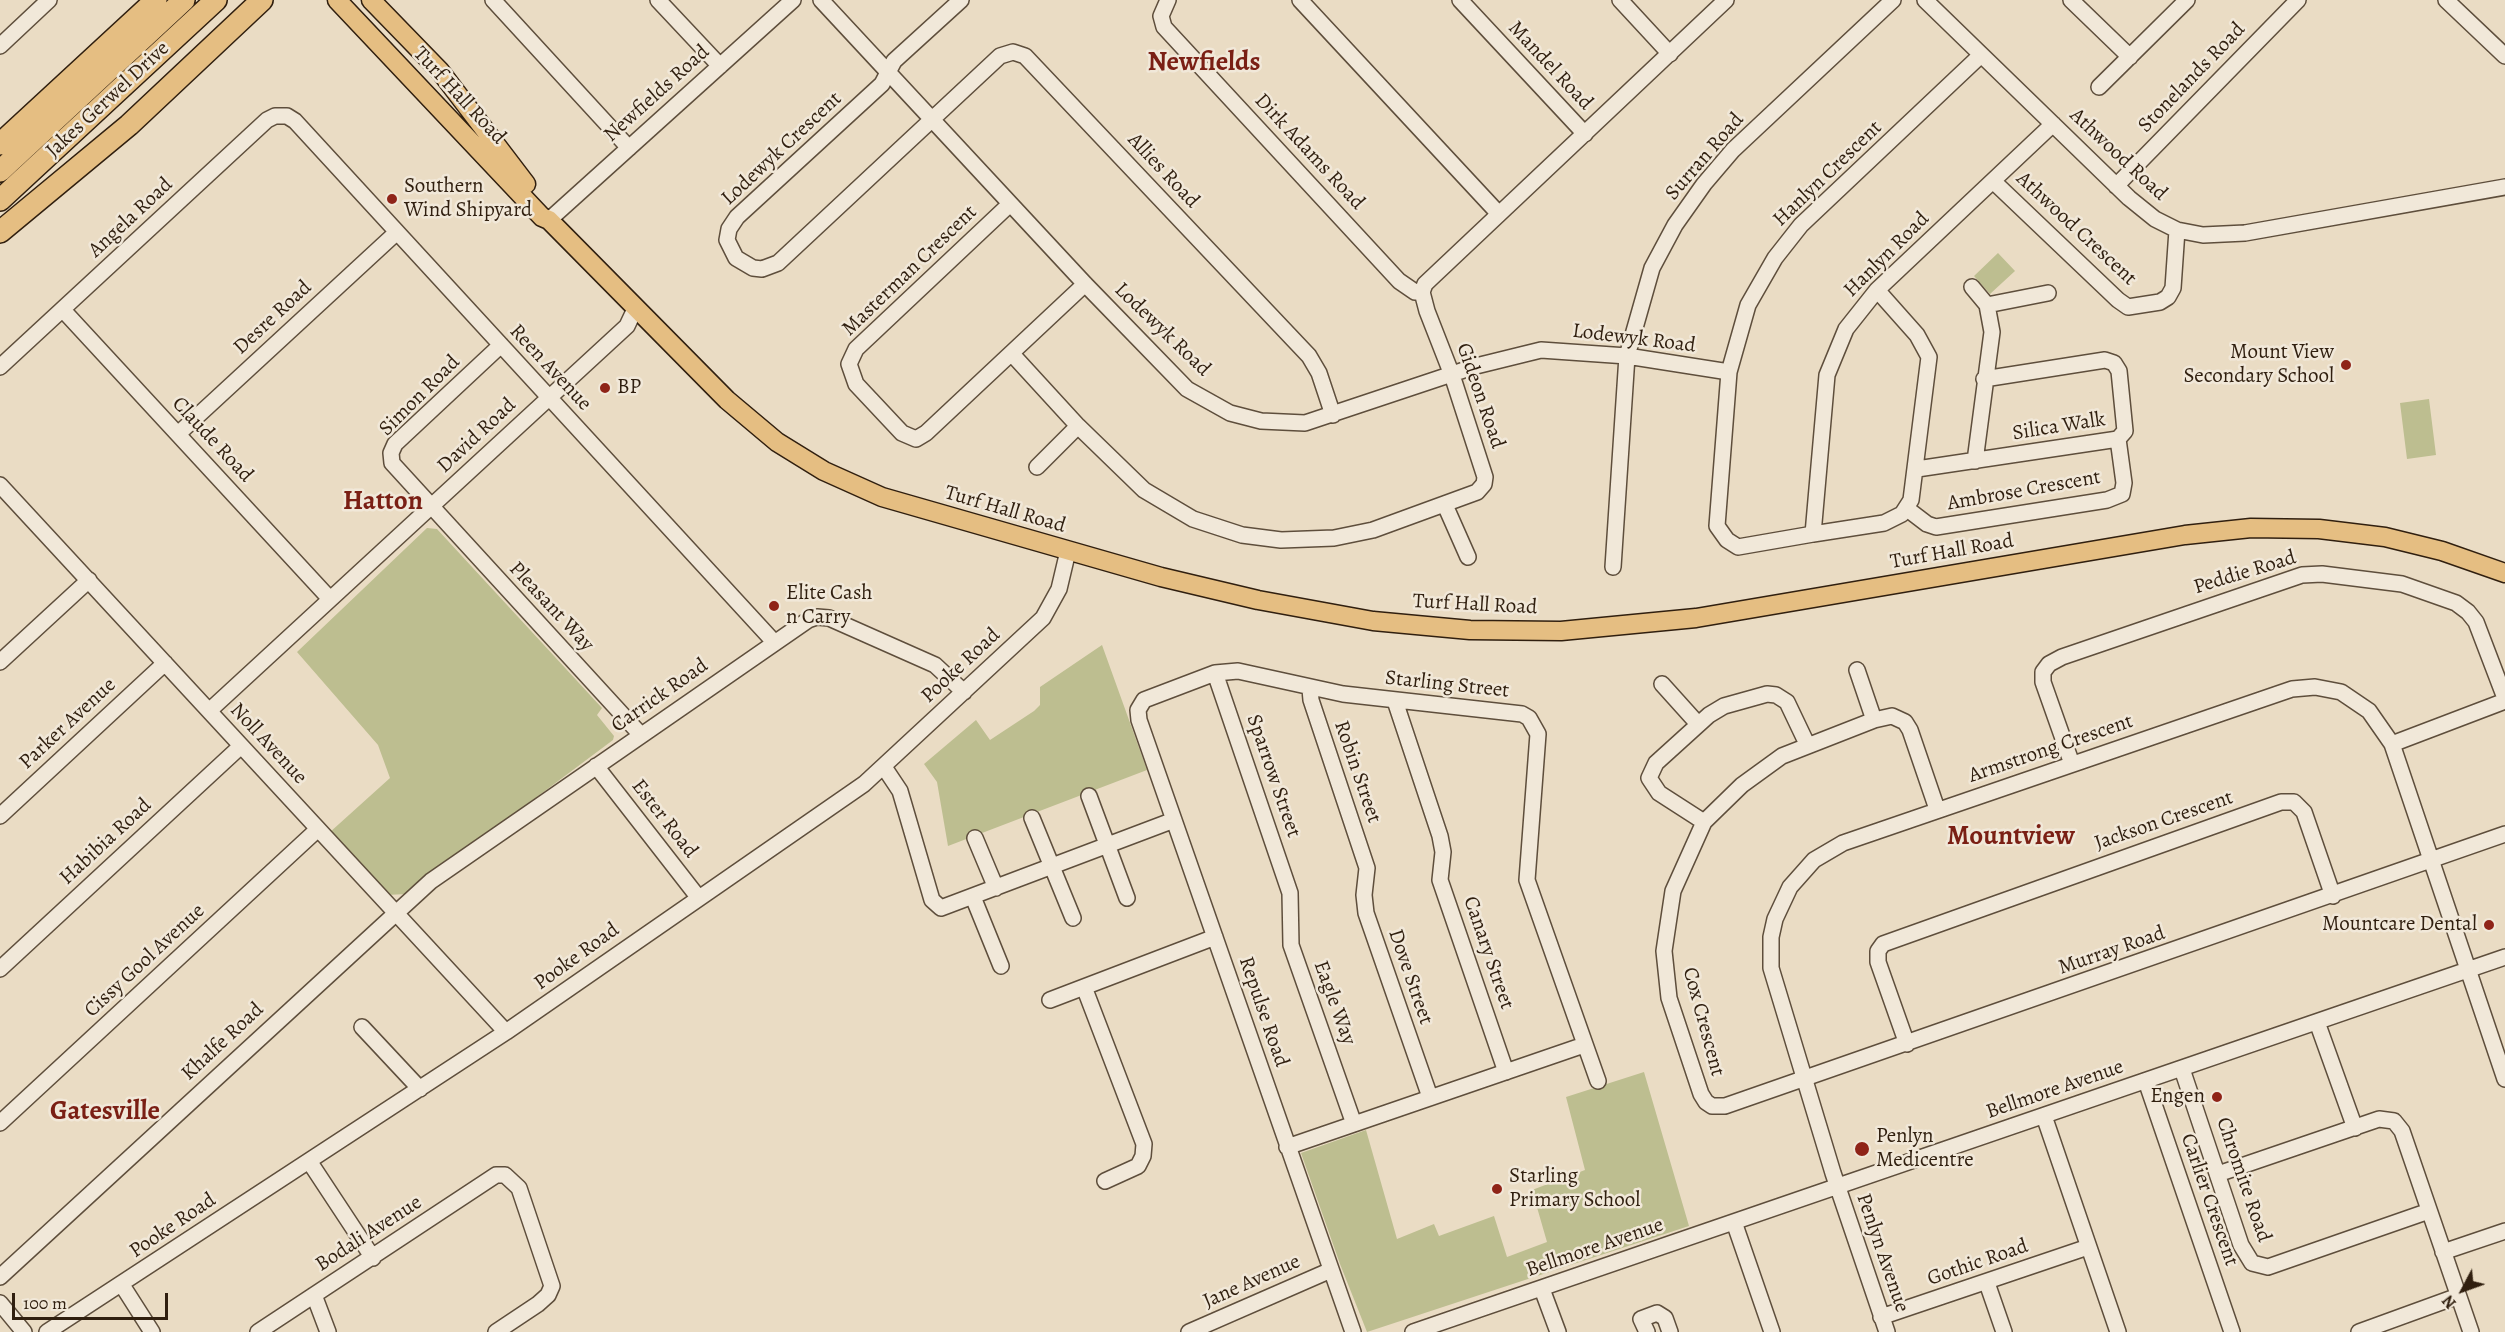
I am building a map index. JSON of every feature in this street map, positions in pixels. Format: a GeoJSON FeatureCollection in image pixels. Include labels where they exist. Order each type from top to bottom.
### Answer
{"type":"FeatureCollection","features":[{"type":"Feature","properties":{"kind":"highway"},"geometry":{"type":"LineString","coordinates":[[0,144],[156,0]]}},
{"type":"Feature","properties":{"kind":"highway","name":"Jakes Gerwel Drive"},"geometry":{"type":"LineString","coordinates":[[0,200],[43,145],[184,0]]}},
{"type":"Feature","properties":{"kind":"highway","name":"Jakes Gerwel Drive"},"geometry":{"type":"LineString","coordinates":[[0,171],[43,145],[216,0]]}},
{"type":"Feature","properties":{"kind":"highway"},"geometry":{"type":"LineString","coordinates":[[0,232],[129,125],[262,0]]}},
{"type":"Feature","properties":{"kind":"main road","name":"Turf Hall Road"},"geometry":{"type":"LineString","coordinates":[[337,0],[542,217],[549,220],[635,309],[751,422],[785,447],[824,471],[901,504],[1161,577],[1317,612],[1422,626],[1516,631],[1570,631],[1662,623],[2185,535],[2251,528],[2319,529],[2385,537],[2442,551],[2505,573]]}},
{"type":"Feature","properties":{"kind":"main road","name":"Turf Hall Road"},"geometry":{"type":"LineString","coordinates":[[371,0],[440,71],[546,209],[549,220]]}},
{"type":"Feature","properties":{"kind":"street"},"geometry":{"type":"LineString","coordinates":[[3,38],[49,0]]}},
{"type":"Feature","properties":{"kind":"street"},"geometry":{"type":"LineString","coordinates":[[493,0],[628,148]]}},
{"type":"Feature","properties":{"kind":"street"},"geometry":{"type":"LineString","coordinates":[[658,0],[720,66]]}},
{"type":"Feature","properties":{"kind":"street","name":"Newfields Road"},"geometry":{"type":"LineString","coordinates":[[549,220],[792,0]]}},
{"type":"Feature","properties":{"kind":"street","name":"Lodewyk Road"},"geometry":{"type":"LineString","coordinates":[[820,0],[1085,284],[1187,388],[1230,413],[1261,421],[1305,423],[1452,375],[1541,350],[1627,356],[1729,372]]}},
{"type":"Feature","properties":{"kind":"street","name":"Lodewyk Crescent"},"geometry":{"type":"LineString","coordinates":[[931,119],[778,263],[762,269],[753,268],[735,258],[727,240],[733,223],[882,84],[894,61],[961,0]]}},
{"type":"Feature","properties":{"kind":"street","name":"Dirk Adams Road"},"geometry":{"type":"LineString","coordinates":[[1168,0],[1161,16],[1164,27],[1399,281],[1415,292],[1422,292]]}},
{"type":"Feature","properties":{"kind":"street"},"geometry":{"type":"LineString","coordinates":[[1300,0],[1499,214]]}},
{"type":"Feature","properties":{"kind":"street","name":"Mandel Road"},"geometry":{"type":"LineString","coordinates":[[1460,0],[1585,134]]}},
{"type":"Feature","properties":{"kind":"street"},"geometry":{"type":"LineString","coordinates":[[1620,0],[1670,54]]}},
{"type":"Feature","properties":{"kind":"street"},"geometry":{"type":"LineString","coordinates":[[1422,292],[1432,276],[1726,0]]}},
{"type":"Feature","properties":{"kind":"street","name":"Surran Road"},"geometry":{"type":"LineString","coordinates":[[1612,567],[1627,356],[1652,268],[1675,225],[1704,184],[1733,150],[1893,0]]}},
{"type":"Feature","properties":{"kind":"street","name":"Athwood Road"},"geometry":{"type":"LineString","coordinates":[[1925,0],[2116,186],[2155,219],[2177,230],[2203,235],[2245,233],[2505,187]]}},
{"type":"Feature","properties":{"kind":"street"},"geometry":{"type":"LineString","coordinates":[[2072,0],[2130,57]]}},
{"type":"Feature","properties":{"kind":"street"},"geometry":{"type":"LineString","coordinates":[[2099,87],[2187,0]]}},
{"type":"Feature","properties":{"kind":"street","name":"Stonelands Road"},"geometry":{"type":"LineString","coordinates":[[2116,186],[2298,0]]}},
{"type":"Feature","properties":{"kind":"street"},"geometry":{"type":"LineString","coordinates":[[2446,0],[2505,56]]}},
{"type":"Feature","properties":{"kind":"street","name":"Allies Road"},"geometry":{"type":"LineString","coordinates":[[931,119],[1000,56],[1013,52],[1025,56],[1309,356],[1318,373],[1333,415]]}},
{"type":"Feature","properties":{"kind":"street","name":"Hanlyn Crescent"},"geometry":{"type":"LineString","coordinates":[[1813,534],[1738,547],[1728,540],[1717,526],[1729,372],[1748,305],[1775,258],[1801,225],[1982,55]]}},
{"type":"Feature","properties":{"kind":"street","name":"Angela Road"},"geometry":{"type":"LineString","coordinates":[[0,367],[267,120],[283,116],[295,121]]}},
{"type":"Feature","properties":{"kind":"street","name":"Reen Avenue"},"geometry":{"type":"LineString","coordinates":[[295,121],[775,643]]}},
{"type":"Feature","properties":{"kind":"street","name":"Hanlyn Road"},"geometry":{"type":"LineString","coordinates":[[1813,534],[1827,375],[1846,329],[1877,290],[2053,124]]}},
{"type":"Feature","properties":{"kind":"street","name":"Athwood Crescent"},"geometry":{"type":"LineString","coordinates":[[1993,181],[2128,307],[2160,302],[2168,297],[2173,288],[2177,230]]}},
{"type":"Feature","properties":{"kind":"street","name":"Masterman Crescent"},"geometry":{"type":"LineString","coordinates":[[1010,204],[856,349],[849,364],[856,384],[902,433],[916,439],[926,433],[1085,284]]}},
{"type":"Feature","properties":{"kind":"street","name":"Desre Road"},"geometry":{"type":"LineString","coordinates":[[178,434],[397,232]]}},
{"type":"Feature","properties":{"kind":"street"},"geometry":{"type":"LineString","coordinates":[[1972,287],[1987,304],[2048,293]]}},
{"type":"Feature","properties":{"kind":"street"},"geometry":{"type":"LineString","coordinates":[[1813,534],[1884,523],[1902,514],[1911,500],[1917,469],[1929,357],[1917,335],[1877,290]]}},
{"type":"Feature","properties":{"kind":"street","name":"Gideon Road"},"geometry":{"type":"LineString","coordinates":[[1012,354],[1077,426],[1144,490],[1193,519],[1242,534],[1281,540],[1334,538],[1373,530],[1445,505],[1478,492],[1484,484],[1485,477],[1422,292]]}},
{"type":"Feature","properties":{"kind":"street","name":"Silica Walk"},"geometry":{"type":"LineString","coordinates":[[1975,461],[1992,332],[1987,304]]}},
{"type":"Feature","properties":{"kind":"street","name":"David Road"},"geometry":{"type":"LineString","coordinates":[[209,711],[627,326],[635,309]]}},
{"type":"Feature","properties":{"kind":"street","name":"Claude Road"},"geometry":{"type":"LineString","coordinates":[[63,310],[330,599]]}},
{"type":"Feature","properties":{"kind":"street","name":"Simon Road"},"geometry":{"type":"LineString","coordinates":[[430,507],[394,468],[391,458],[393,449],[501,345]]}},
{"type":"Feature","properties":{"kind":"street","name":"Silica Walk"},"geometry":{"type":"LineString","coordinates":[[1917,469],[2118,439],[2125,431],[2119,371],[2114,363],[2105,360],[1984,379]]}},
{"type":"Feature","properties":{"kind":"street"},"geometry":{"type":"LineString","coordinates":[[1038,467],[1077,426]]}},
{"type":"Feature","properties":{"kind":"street","name":"Ambrose Crescent"},"geometry":{"type":"LineString","coordinates":[[1906,508],[1927,524],[1936,527],[2108,500],[2122,494],[2124,483],[2118,439]]}},
{"type":"Feature","properties":{"kind":"street","name":"Noll Avenue"},"geometry":{"type":"LineString","coordinates":[[0,485],[5,501],[88,580],[506,1032]]}},
{"type":"Feature","properties":{"kind":"street"},"geometry":{"type":"LineString","coordinates":[[1445,505],[1468,557]]}},
{"type":"Feature","properties":{"kind":"street","name":"Pleasant Way"},"geometry":{"type":"LineString","coordinates":[[430,507],[641,735]]}},
{"type":"Feature","properties":{"kind":"street","name":"Pooke Road"},"geometry":{"type":"LineString","coordinates":[[47,1332],[122,1286],[506,1032],[698,897],[845,798],[884,767],[1050,609],[1059,589],[1068,551]]}},
{"type":"Feature","properties":{"kind":"street","name":"Peddie Road"},"geometry":{"type":"LineString","coordinates":[[2072,764],[2043,682],[2043,672],[2049,664],[2302,575],[2322,574],[2402,584],[2456,603],[2469,612],[2476,622],[2505,699]]}},
{"type":"Feature","properties":{"kind":"street"},"geometry":{"type":"LineString","coordinates":[[0,662],[88,580]]}},
{"type":"Feature","properties":{"kind":"street","name":"Carrick Road"},"geometry":{"type":"LineString","coordinates":[[395,912],[441,874],[808,620],[825,617],[935,665],[964,692]]}},
{"type":"Feature","properties":{"kind":"street","name":"Parker Avenue"},"geometry":{"type":"LineString","coordinates":[[0,816],[165,663]]}},
{"type":"Feature","properties":{"kind":"street"},"geometry":{"type":"LineString","coordinates":[[1857,670],[1874,720]]}},
{"type":"Feature","properties":{"kind":"street","name":"Starling Street"},"geometry":{"type":"LineString","coordinates":[[1139,705],[1146,698],[1215,674],[1238,671],[1310,688],[1395,701],[1522,714],[1536,726],[1538,734],[1527,880],[1598,1081]]}},
{"type":"Feature","properties":{"kind":"street","name":"Sparrow Street"},"geometry":{"type":"LineString","coordinates":[[1215,674],[1290,893]]}},
{"type":"Feature","properties":{"kind":"street"},"geometry":{"type":"LineString","coordinates":[[1662,684],[1698,724]]}},
{"type":"Feature","properties":{"kind":"street","name":"Armstrong Crescent"},"geometry":{"type":"LineString","coordinates":[[1837,1187],[1771,968],[1771,937],[1782,902],[1804,870],[1831,849],[1937,809],[2303,687],[2330,689],[2352,697],[2376,719],[2392,744],[2505,1079]]}},
{"type":"Feature","properties":{"kind":"street","name":"Robin Street"},"geometry":{"type":"LineString","coordinates":[[1310,688],[1313,706],[1367,868]]}},
{"type":"Feature","properties":{"kind":"street"},"geometry":{"type":"LineString","coordinates":[[1704,822],[1659,792],[1649,777],[1656,763],[1718,708],[1767,694],[1776,695],[1787,702],[1807,744]]}},
{"type":"Feature","properties":{"kind":"street"},"geometry":{"type":"LineString","coordinates":[[2392,744],[2505,699]]}},
{"type":"Feature","properties":{"kind":"street","name":"Canary Street"},"geometry":{"type":"LineString","coordinates":[[1395,701],[1442,846],[1440,880],[1506,1072]]}},
{"type":"Feature","properties":{"kind":"street","name":"Repulse Road"},"geometry":{"type":"LineString","coordinates":[[1139,705],[1139,720],[1353,1332]]}},
{"type":"Feature","properties":{"kind":"street","name":"Cox Crescent"},"geometry":{"type":"LineString","coordinates":[[1806,1079],[1725,1106],[1712,1106],[1701,1094],[1670,998],[1664,951],[1673,891],[1704,822],[1756,773],[1782,756],[1807,744],[1874,720],[1892,716],[1905,722],[1937,809]]}},
{"type":"Feature","properties":{"kind":"street","name":"Habibia Road"},"geometry":{"type":"LineString","coordinates":[[0,969],[241,746]]}},
{"type":"Feature","properties":{"kind":"street","name":"Ester Road"},"geometry":{"type":"LineString","coordinates":[[596,766],[698,897]]}},
{"type":"Feature","properties":{"kind":"street"},"geometry":{"type":"LineString","coordinates":[[884,767],[900,791],[934,904],[946,908],[1174,820]]}},
{"type":"Feature","properties":{"kind":"street"},"geometry":{"type":"LineString","coordinates":[[1089,796],[1127,898]]}},
{"type":"Feature","properties":{"kind":"street","name":"Jackson Crescent"},"geometry":{"type":"LineString","coordinates":[[1907,1044],[1878,962],[1878,951],[1883,944],[2281,802],[2294,802],[2304,812],[2333,896]]}},
{"type":"Feature","properties":{"kind":"street"},"geometry":{"type":"LineString","coordinates":[[1032,818],[1073,918]]}},
{"type":"Feature","properties":{"kind":"street","name":"Cissy Gool Avenue"},"geometry":{"type":"LineString","coordinates":[[0,1123],[318,829]]}},
{"type":"Feature","properties":{"kind":"street","name":"Murray Road"},"geometry":{"type":"LineString","coordinates":[[1806,1079],[2505,834]]}},
{"type":"Feature","properties":{"kind":"street"},"geometry":{"type":"LineString","coordinates":[[975,838],[996,888]]}},
{"type":"Feature","properties":{"kind":"street","name":"Dove Street"},"geometry":{"type":"LineString","coordinates":[[1367,868],[1364,895],[1366,913],[1430,1097]]}},
{"type":"Feature","properties":{"kind":"street","name":"Eagle Way"},"geometry":{"type":"LineString","coordinates":[[1290,893],[1291,945],[1354,1124]]}},
{"type":"Feature","properties":{"kind":"street"},"geometry":{"type":"LineString","coordinates":[[973,897],[1001,966]]}},
{"type":"Feature","properties":{"kind":"street","name":"Khalfe Road"},"geometry":{"type":"LineString","coordinates":[[0,1277],[395,912]]}},
{"type":"Feature","properties":{"kind":"street"},"geometry":{"type":"LineString","coordinates":[[1050,1000],[1215,937]]}},
{"type":"Feature","properties":{"kind":"street","name":"Bellmore Avenue"},"geometry":{"type":"LineString","coordinates":[[1413,1332],[2505,957]]}},
{"type":"Feature","properties":{"kind":"street"},"geometry":{"type":"LineString","coordinates":[[1084,987],[1144,1144],[1143,1156],[1138,1166],[1105,1181]]}},
{"type":"Feature","properties":{"kind":"street"},"geometry":{"type":"LineString","coordinates":[[2317,1022],[2355,1128]]}},
{"type":"Feature","properties":{"kind":"street"},"geometry":{"type":"LineString","coordinates":[[362,1027],[420,1089]]}},
{"type":"Feature","properties":{"kind":"street"},"geometry":{"type":"LineString","coordinates":[[1287,1147],[1584,1045]]}},
{"type":"Feature","properties":{"kind":"street","name":"Chromite Road"},"geometry":{"type":"LineString","coordinates":[[2182,1069],[2244,1254],[2252,1263],[2262,1267],[2429,1211]]}},
{"type":"Feature","properties":{"kind":"street","name":"Carlier Crescent"},"geometry":{"type":"LineString","coordinates":[[2146,1081],[2232,1332]]}},
{"type":"Feature","properties":{"kind":"street"},"geometry":{"type":"LineString","coordinates":[[2044,1116],[2118,1332]]}},
{"type":"Feature","properties":{"kind":"street"},"geometry":{"type":"LineString","coordinates":[[2218,1174],[2384,1118],[2399,1125],[2471,1332]]}},
{"type":"Feature","properties":{"kind":"street"},"geometry":{"type":"LineString","coordinates":[[309,1161],[373,1258]]}},
{"type":"Feature","properties":{"kind":"street","name":"Bodali Avenue"},"geometry":{"type":"LineString","coordinates":[[258,1332],[496,1175],[505,1175],[519,1188],[552,1286],[548,1295],[538,1304],[496,1332]]}},
{"type":"Feature","properties":{"kind":"street","name":"Penlyn Avenue"},"geometry":{"type":"LineString","coordinates":[[1837,1187],[1887,1332]]}},
{"type":"Feature","properties":{"kind":"street"},"geometry":{"type":"LineString","coordinates":[[1734,1222],[1772,1332]]}},
{"type":"Feature","properties":{"kind":"street"},"geometry":{"type":"LineString","coordinates":[[2444,1252],[2505,1231]]}},
{"type":"Feature","properties":{"kind":"street","name":"Gothic Road"},"geometry":{"type":"LineString","coordinates":[[1881,1317],[2088,1247]]}},
{"type":"Feature","properties":{"kind":"street","name":"Jane Avenue"},"geometry":{"type":"LineString","coordinates":[[1189,1332],[1331,1270]]}},
{"type":"Feature","properties":{"kind":"street"},"geometry":{"type":"LineString","coordinates":[[1987,1283],[2004,1332]]}},
{"type":"Feature","properties":{"kind":"street"},"geometry":{"type":"LineString","coordinates":[[122,1286],[152,1332]]}},
{"type":"Feature","properties":{"kind":"street"},"geometry":{"type":"LineString","coordinates":[[1542,1288],[1558,1332]]}},
{"type":"Feature","properties":{"kind":"street"},"geometry":{"type":"LineString","coordinates":[[314,1295],[328,1332]]}},
{"type":"Feature","properties":{"kind":"street"},"geometry":{"type":"LineString","coordinates":[[2359,1332],[2458,1296]]}},
{"type":"Feature","properties":{"kind":"street"},"geometry":{"type":"LineString","coordinates":[[0,1303],[24,1332]]}},
{"type":"Feature","properties":{"kind":"street"},"geometry":{"type":"LineString","coordinates":[[1647,1332],[1641,1319],[1657,1313],[1665,1318],[1670,1332]]}},
{"type":"Feature","properties":{"kind":"green space"},"geometry":{"type":"Polygon","coordinates":[[[1998,253],[2015,271],[1990,294],[1974,276],[1998,253]]]}},
{"type":"Feature","properties":{"kind":"green space"},"geometry":{"type":"Polygon","coordinates":[[[2429,399],[2436,455],[2407,459],[2400,403],[2429,399]]]}},
{"type":"Feature","properties":{"kind":"green space"},"geometry":{"type":"Polygon","coordinates":[[[427,528],[437,529],[602,708],[597,715],[614,736],[613,740],[407,894],[386,895],[329,833],[390,778],[378,745],[297,652],[427,528]]]}},
{"type":"Feature","properties":{"kind":"green space"},"geometry":{"type":"Polygon","coordinates":[[[1102,645],[1147,770],[948,846],[937,782],[924,764],[976,720],[990,740],[1034,711],[1040,705],[1040,687],[1102,645]]]}},
{"type":"Feature","properties":{"kind":"green space","name":"Starling Primary School"},"geometry":{"type":"Polygon","coordinates":[[[1644,1072],[1689,1226],[1367,1332],[1340,1264],[1301,1153],[1366,1130],[1397,1239],[1434,1224],[1439,1236],[1494,1216],[1507,1257],[1547,1242],[1532,1190],[1585,1170],[1566,1097],[1644,1072]]]}},
{"type":"Feature","properties":{"kind":"place","name":"Southern Wind Shipyard"},"geometry":{"type":"Point","coordinates":[392,199]}},
{"type":"Feature","properties":{"kind":"place","name":"Mount View Secondary School"},"geometry":{"type":"Point","coordinates":[2346,365]}},
{"type":"Feature","properties":{"kind":"place","name":"BP"},"geometry":{"type":"Point","coordinates":[605,388]}},
{"type":"Feature","properties":{"kind":"place","name":"Elite Cash n Carry"},"geometry":{"type":"Point","coordinates":[774,606]}},
{"type":"Feature","properties":{"kind":"place","name":"Mountcare Dental"},"geometry":{"type":"Point","coordinates":[2489,925]}},
{"type":"Feature","properties":{"kind":"place","name":"Engen"},"geometry":{"type":"Point","coordinates":[2217,1097]}},
{"type":"Feature","properties":{"kind":"place","name":"Penlyn Medicentre"},"geometry":{"type":"Point","coordinates":[1862,1149]}},
{"type":"Feature","properties":{"kind":"place","name":"Starling Primary School"},"geometry":{"type":"Point","coordinates":[1497,1189]}},
{"type":"Feature","properties":{"kind":"district","name":"Newfields"},"geometry":{"type":"Point","coordinates":[1204,63]}},
{"type":"Feature","properties":{"kind":"district","name":"Hatton"},"geometry":{"type":"Point","coordinates":[383,502]}},
{"type":"Feature","properties":{"kind":"district","name":"Mountview"},"geometry":{"type":"Point","coordinates":[2011,837]}},
{"type":"Feature","properties":{"kind":"district","name":"Gatesville"},"geometry":{"type":"Point","coordinates":[105,1112]}}]}
